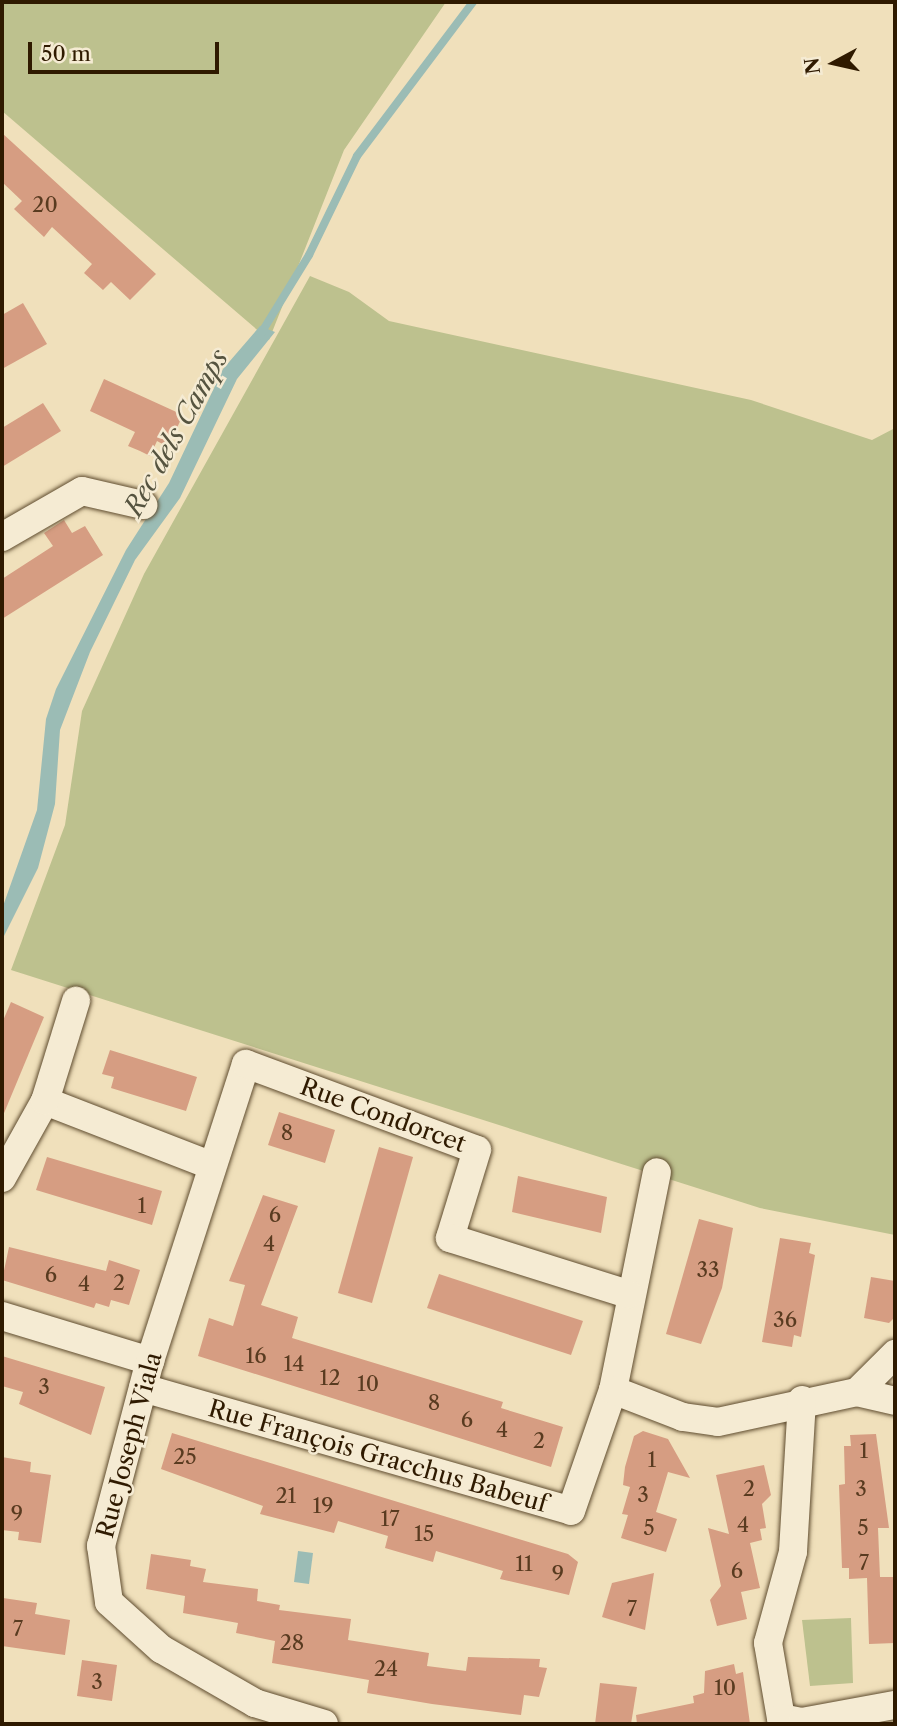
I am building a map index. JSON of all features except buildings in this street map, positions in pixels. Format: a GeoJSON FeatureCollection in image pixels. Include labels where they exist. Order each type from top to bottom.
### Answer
{"type":"FeatureCollection","features":[{"type":"Feature","properties":{"kind":"street"},"geometry":{"type":"LineString","coordinates":[[2,537],[82,491],[144,505]]}},
{"type":"Feature","properties":{"kind":"street"},"geometry":{"type":"LineString","coordinates":[[2,1178],[45,1101],[76,1001]]}},
{"type":"Feature","properties":{"kind":"street","name":"Rue Condorcet"},"geometry":{"type":"LineString","coordinates":[[177,1279],[210,1165],[246,1064],[477,1150],[450,1238],[628,1294]]}},
{"type":"Feature","properties":{"kind":"street"},"geometry":{"type":"LineString","coordinates":[[45,1101],[210,1165]]}},
{"type":"Feature","properties":{"kind":"street"},"geometry":{"type":"LineString","coordinates":[[657,1172],[628,1294],[613,1390],[683,1417],[718,1422],[802,1400],[857,1392],[895,1401]]}},
{"type":"Feature","properties":{"kind":"street","name":"Rue Joseph Viala"},"geometry":{"type":"LineString","coordinates":[[177,1279],[150,1361],[101,1546],[109,1602],[162,1649],[253,1714],[324,1724]]}},
{"type":"Feature","properties":{"kind":"street"},"geometry":{"type":"LineString","coordinates":[[2,1317],[150,1361]]}},
{"type":"Feature","properties":{"kind":"street"},"geometry":{"type":"LineString","coordinates":[[857,1392],[895,1354]]}},
{"type":"Feature","properties":{"kind":"street","name":"Rue François Gracchus Babeuf"},"geometry":{"type":"LineString","coordinates":[[143,1388],[571,1511],[613,1390]]}},
{"type":"Feature","properties":{"kind":"street"},"geometry":{"type":"LineString","coordinates":[[802,1400],[793,1552],[768,1643],[782,1721],[802,1722],[895,1705]]}},
{"type":"Feature","properties":{"kind":"green space"},"geometry":{"type":"Polygon","coordinates":[[[2,2],[446,2],[344,150],[269,340],[2,111],[2,2]]]}},
{"type":"Feature","properties":{"kind":"green space"},"geometry":{"type":"Polygon","coordinates":[[[310,276],[349,292],[389,321],[751,400],[872,440],[895,428],[895,1235],[760,1208],[11,970],[65,825],[82,711],[144,574],[310,276]]]}},
{"type":"Feature","properties":{"kind":"green space"},"geometry":{"type":"Polygon","coordinates":[[[851,1618],[853,1683],[810,1686],[802,1620],[851,1618]]]}},
{"type":"Feature","properties":{"kind":"water"},"geometry":{"type":"Polygon","coordinates":[[[260,326],[275,332],[237,379],[180,498],[135,560],[90,652],[60,730],[55,804],[38,868],[2,940],[2,909],[37,810],[46,719],[56,689],[126,550],[169,483],[223,369],[260,326]]]}},
{"type":"Feature","properties":{"kind":"water"},"geometry":{"type":"Polygon","coordinates":[[[298,1551],[313,1553],[309,1584],[294,1582],[298,1551]]]}},
{"type":"Feature","properties":{"kind":"waterway","name":"Rec dels Camps"},"geometry":{"type":"LineString","coordinates":[[260,335],[309,255],[357,156],[473,2]]}}]}
